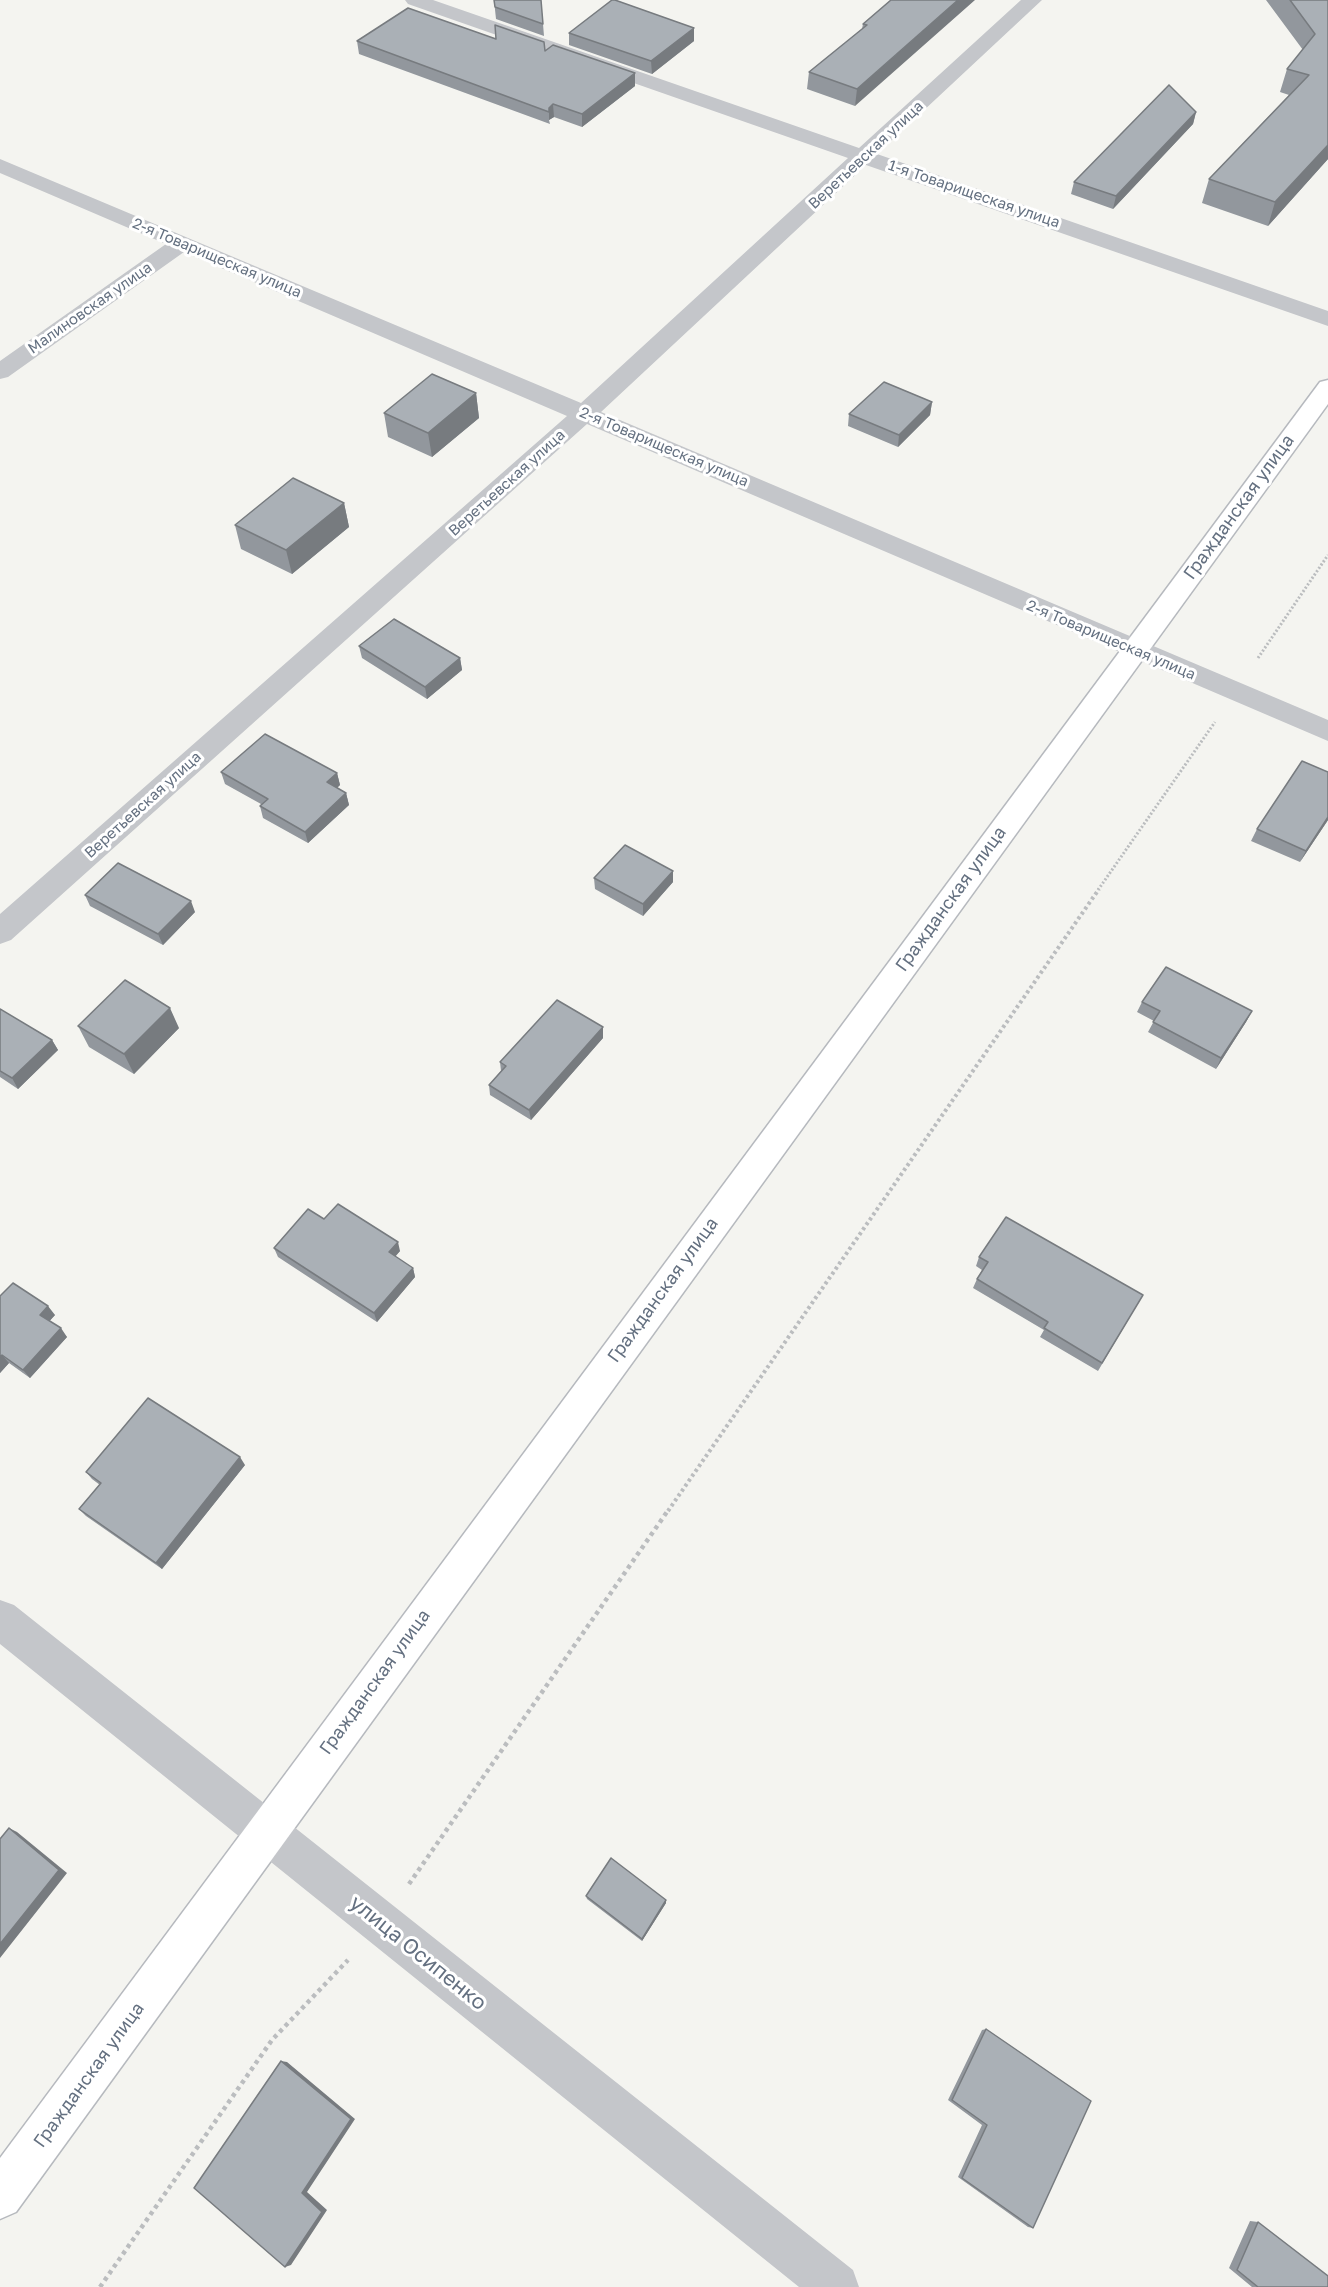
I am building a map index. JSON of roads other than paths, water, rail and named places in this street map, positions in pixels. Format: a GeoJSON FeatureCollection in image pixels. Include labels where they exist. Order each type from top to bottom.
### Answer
{"type":"FeatureCollection","features":[{"type":"Feature","properties":{"kind":"main road","name":"Гражданская улица"},"geometry":{"type":"LineString","coordinates":[[0,2196],[1328,387]]}},
{"type":"Feature","properties":{"kind":"street","name":"1-я Товарищеская улица"},"geometry":{"type":"LineString","coordinates":[[415,0],[1328,319]]}},
{"type":"Feature","properties":{"kind":"street","name":"Веретьевская улица"},"geometry":{"type":"LineString","coordinates":[[0,932],[585,413],[866,156],[1032,0]]}},
{"type":"Feature","properties":{"kind":"street","name":"2-я Товарищеская улица"},"geometry":{"type":"LineString","coordinates":[[0,165],[1328,731]]}},
{"type":"Feature","properties":{"kind":"street","name":"Малиновская улица"},"geometry":{"type":"LineString","coordinates":[[0,372],[181,244]]}},
{"type":"Feature","properties":{"kind":"street","name":"улица Осипенко"},"geometry":{"type":"LineString","coordinates":[[0,1619],[836,2287]]}}]}
